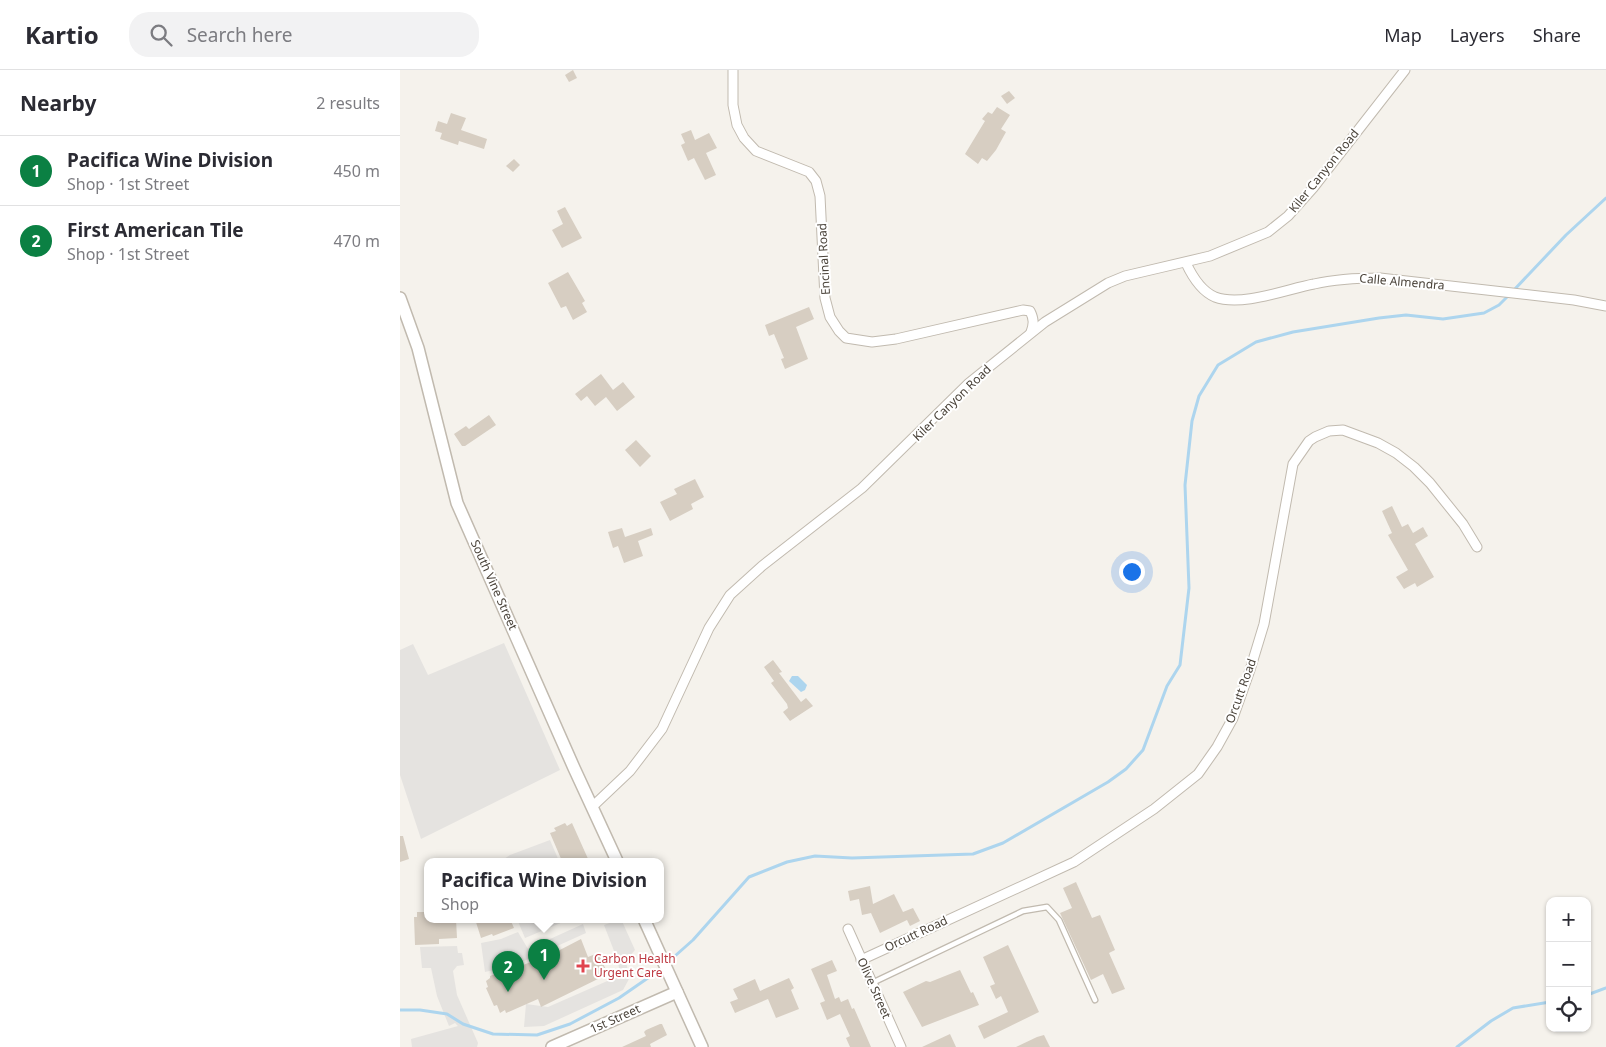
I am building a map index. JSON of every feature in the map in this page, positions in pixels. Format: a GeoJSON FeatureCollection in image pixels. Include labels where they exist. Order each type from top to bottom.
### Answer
{"type":"FeatureCollection","features":[{"type":"Feature","properties":{"kind":"street","name":"Encinal Road"},"geometry":{"type":"LineString","coordinates":[[733,70],[733,105],[737,125],[744,138],[756,151],[806,170],[816,181],[820,196],[825,298],[830,317],[846,338],[872,342],[922,334],[1014,310],[1030,311],[1034,322],[1031,332]]}},
{"type":"Feature","properties":{"kind":"street","name":"Kiler Canyon Road"},"geometry":{"type":"LineString","coordinates":[[592,806],[630,771],[662,729],[709,628],[730,595],[762,566],[862,488],[969,383],[1031,332],[1108,283],[1124,276],[1210,256],[1268,232],[1288,216],[1313,188],[1405,70]]}},
{"type":"Feature","properties":{"kind":"street","name":"Calle Almendra"},"geometry":{"type":"LineString","coordinates":[[1186,262],[1192,276],[1206,292],[1216,297],[1231,300],[1257,297],[1350,278],[1380,278],[1574,300],[1606,306]]}},
{"type":"Feature","properties":{"kind":"street","name":"South Vine Street"},"geometry":{"type":"LineString","coordinates":[[400,298],[418,348],[457,503],[616,858]]}},
{"type":"Feature","properties":{"kind":"street","name":"Orcutt Road"},"geometry":{"type":"LineString","coordinates":[[862,960],[1074,862],[1154,809],[1198,774],[1217,747],[1233,718],[1250,670],[1264,624],[1293,464],[1315,437],[1329,431],[1344,430],[1378,443],[1396,454],[1414,467],[1430,483],[1463,524],[1477,547]]}},
{"type":"Feature","properties":{"kind":"street"},"geometry":{"type":"LineString","coordinates":[[646,923],[702,1047]]}},
{"type":"Feature","properties":{"kind":"street","name":"Olive Street"},"geometry":{"type":"LineString","coordinates":[[848,929],[901,1047]]}},
{"type":"Feature","properties":{"kind":"street","name":"1st Street"},"geometry":{"type":"LineString","coordinates":[[552,1047],[677,992]]}},
{"type":"Feature","properties":{"kind":"lane"},"geometry":{"type":"LineString","coordinates":[[872,983],[1023,911],[1047,907],[1059,920],[1095,1000]]}},
{"type":"Feature","properties":{"kind":"shaded area"},"geometry":{"type":"Polygon","coordinates":[[[504,643],[560,770],[421,839],[400,775],[400,650],[413,644],[428,675],[504,643]]]}},
{"type":"Feature","properties":{"kind":"shaded area"},"geometry":{"type":"Polygon","coordinates":[[[550,840],[558,858],[506,858],[550,840]]]}},
{"type":"Feature","properties":{"kind":"shaded area"},"geometry":{"type":"Polygon","coordinates":[[[519,923],[561,923],[525,938],[519,923]]]}},
{"type":"Feature","properties":{"kind":"shaded area"},"geometry":{"type":"Polygon","coordinates":[[[623,923],[635,950],[626,960],[629,979],[623,990],[544,1026],[524,1027],[526,1004],[548,1007],[621,975],[604,925],[623,923]]]}},
{"type":"Feature","properties":{"kind":"shaded area"},"geometry":{"type":"Polygon","coordinates":[[[583,924],[586,933],[515,965],[485,972],[481,943],[501,939],[518,932],[528,949],[583,924]]]}},
{"type":"Feature","properties":{"kind":"shaded area"},"geometry":{"type":"Polygon","coordinates":[[[457,946],[458,953],[462,953],[464,965],[457,966],[453,971],[457,995],[478,1043],[477,1047],[412,1047],[411,1039],[458,1026],[455,1023],[449,1026],[437,996],[431,968],[422,968],[420,947],[457,946]]]}},
{"type":"Feature","properties":{"kind":"water"},"geometry":{"type":"Polygon","coordinates":[[[792,676],[798,676],[807,685],[805,690],[801,692],[789,681],[792,676]]]}},
{"type":"Feature","properties":{"kind":"building"},"geometry":{"type":"Polygon","coordinates":[[[573,70],[577,78],[569,82],[565,75],[573,70]]]}},
{"type":"Feature","properties":{"kind":"building"},"geometry":{"type":"Polygon","coordinates":[[[1009,91],[1015,98],[1007,104],[1001,96],[1009,91]]]}},
{"type":"Feature","properties":{"kind":"building"},"geometry":{"type":"Polygon","coordinates":[[[997,107],[1010,115],[1001,129],[1006,132],[987,161],[982,158],[978,164],[965,154],[985,121],[982,119],[988,112],[992,114],[997,107]]]}},
{"type":"Feature","properties":{"kind":"building"},"geometry":{"type":"Polygon","coordinates":[[[451,113],[466,118],[461,130],[487,139],[484,149],[459,141],[458,145],[440,139],[442,133],[435,131],[438,121],[447,124],[451,113]]]}},
{"type":"Feature","properties":{"kind":"building"},"geometry":{"type":"Polygon","coordinates":[[[691,130],[695,140],[709,133],[717,148],[706,153],[716,175],[705,180],[694,158],[688,161],[681,145],[685,143],[681,134],[691,130]]]}},
{"type":"Feature","properties":{"kind":"building"},"geometry":{"type":"Polygon","coordinates":[[[514,159],[520,165],[513,172],[506,166],[514,159]]]}},
{"type":"Feature","properties":{"kind":"building"},"geometry":{"type":"Polygon","coordinates":[[[565,207],[582,238],[562,248],[552,230],[563,224],[557,211],[565,207]]]}},
{"type":"Feature","properties":{"kind":"building"},"geometry":{"type":"Polygon","coordinates":[[[568,272],[585,301],[582,303],[587,312],[573,320],[566,306],[561,308],[548,283],[568,272]]]}},
{"type":"Feature","properties":{"kind":"building"},"geometry":{"type":"Polygon","coordinates":[[[809,307],[814,319],[796,327],[808,359],[785,369],[781,359],[784,358],[774,334],[769,336],[765,325],[809,307]]]}},
{"type":"Feature","properties":{"kind":"building"},"geometry":{"type":"Polygon","coordinates":[[[601,374],[613,390],[623,382],[635,397],[617,411],[606,397],[595,406],[587,396],[581,401],[575,394],[601,374]]]}},
{"type":"Feature","properties":{"kind":"building"},"geometry":{"type":"Polygon","coordinates":[[[489,415],[496,425],[465,446],[462,446],[454,434],[466,426],[469,429],[489,415]]]}},
{"type":"Feature","properties":{"kind":"building"},"geometry":{"type":"Polygon","coordinates":[[[636,440],[651,456],[640,467],[625,450],[636,440]]]}},
{"type":"Feature","properties":{"kind":"building"},"geometry":{"type":"Polygon","coordinates":[[[695,479],[704,497],[691,504],[693,509],[670,521],[660,502],[677,494],[674,489],[695,479]]]}},
{"type":"Feature","properties":{"kind":"building"},"geometry":{"type":"Polygon","coordinates":[[[1392,506],[1402,527],[1408,524],[1413,533],[1423,527],[1428,536],[1415,544],[1434,577],[1417,587],[1415,583],[1404,589],[1396,577],[1408,570],[1388,535],[1392,533],[1382,511],[1392,506]]]}},
{"type":"Feature","properties":{"kind":"building"},"geometry":{"type":"Polygon","coordinates":[[[622,528],[625,537],[651,528],[653,535],[638,541],[643,556],[624,563],[618,546],[613,548],[608,532],[622,528]]]}},
{"type":"Feature","properties":{"kind":"building"},"geometry":{"type":"Polygon","coordinates":[[[773,660],[782,672],[779,673],[801,702],[806,698],[813,706],[790,721],[783,712],[788,708],[787,704],[771,683],[774,681],[764,667],[773,660]]]}},
{"type":"Feature","properties":{"kind":"building"},"geometry":{"type":"Polygon","coordinates":[[[565,823],[567,826],[572,823],[588,858],[561,858],[550,833],[556,831],[554,828],[565,823]]]}},
{"type":"Feature","properties":{"kind":"building"},"geometry":{"type":"Polygon","coordinates":[[[400,836],[403,836],[409,859],[400,862],[400,836]]]}},
{"type":"Feature","properties":{"kind":"building"},"geometry":{"type":"Polygon","coordinates":[[[1076,882],[1092,918],[1100,915],[1115,950],[1109,953],[1125,989],[1112,994],[1103,974],[1091,980],[1060,913],[1072,908],[1063,888],[1076,882]]]}},
{"type":"Feature","properties":{"kind":"building"},"geometry":{"type":"Polygon","coordinates":[[[870,886],[873,904],[894,894],[903,912],[913,908],[920,921],[910,926],[907,920],[880,933],[871,913],[862,915],[859,899],[850,901],[848,891],[870,886]]]}},
{"type":"Feature","properties":{"kind":"building"},"geometry":{"type":"Polygon","coordinates":[[[417,912],[424,912],[424,923],[456,923],[457,938],[439,939],[439,944],[415,945],[414,917],[417,917],[417,912]]]}},
{"type":"Feature","properties":{"kind":"building"},"geometry":{"type":"Polygon","coordinates":[[[476,923],[512,923],[514,928],[493,936],[492,934],[481,938],[476,923]]]}},
{"type":"Feature","properties":{"kind":"building"},"geometry":{"type":"Polygon","coordinates":[[[581,939],[588,957],[598,953],[608,974],[541,1007],[538,999],[506,1013],[505,1010],[500,1013],[497,1005],[494,1006],[486,988],[488,987],[486,981],[490,976],[502,971],[503,973],[556,952],[581,939]]]}},
{"type":"Feature","properties":{"kind":"building"},"geometry":{"type":"Polygon","coordinates":[[[1008,945],[1039,1012],[984,1039],[978,1026],[1008,1012],[1001,996],[996,999],[990,986],[995,984],[983,957],[1008,945]]]}},
{"type":"Feature","properties":{"kind":"building"},"geometry":{"type":"Polygon","coordinates":[[[832,960],[837,971],[827,975],[835,999],[839,997],[841,1002],[848,999],[852,1009],[854,1008],[871,1047],[850,1047],[846,1038],[850,1036],[840,1014],[827,1020],[820,1003],[825,1001],[811,969],[832,960]]]}},
{"type":"Feature","properties":{"kind":"building"},"geometry":{"type":"Polygon","coordinates":[[[960,970],[979,1005],[922,1027],[903,992],[926,981],[930,982],[960,970]]]}},
{"type":"Feature","properties":{"kind":"building"},"geometry":{"type":"Polygon","coordinates":[[[789,978],[794,988],[791,990],[799,1009],[776,1018],[768,999],[735,1013],[730,1002],[738,999],[733,989],[755,979],[760,991],[789,978]]]}},
{"type":"Feature","properties":{"kind":"building"},"geometry":{"type":"Polygon","coordinates":[[[662,1024],[667,1035],[650,1044],[651,1047],[622,1047],[646,1036],[644,1032],[646,1030],[662,1024]]]}},
{"type":"Feature","properties":{"kind":"building"},"geometry":{"type":"Polygon","coordinates":[[[950,1034],[956,1047],[922,1047],[950,1034]]]}},
{"type":"Feature","properties":{"kind":"building"},"geometry":{"type":"Polygon","coordinates":[[[1044,1035],[1050,1047],[1016,1047],[1037,1037],[1044,1035]]]}},
{"type":"Feature","properties":{"kind":"waterway"},"geometry":{"type":"LineString","coordinates":[[1513,291],[1566,235],[1606,198]]}},
{"type":"Feature","properties":{"kind":"waterway"},"geometry":{"type":"LineString","coordinates":[[400,1010],[420,1010],[447,1014],[463,1024],[493,1034],[537,1035],[570,1024],[619,998],[658,971],[693,940],[749,877],[787,862],[815,856],[852,858],[973,854],[1003,843],[1108,782],[1126,769],[1143,750],[1167,686],[1180,665],[1189,588],[1185,485],[1192,421],[1199,396],[1218,365],[1256,342],[1293,332],[1406,315],[1443,319],[1484,313],[1499,305],[1509,295]]}},
{"type":"Feature","properties":{"kind":"waterway"},"geometry":{"type":"LineString","coordinates":[[1591,994],[1606,988]]}},
{"type":"Feature","properties":{"kind":"waterway"},"geometry":{"type":"LineString","coordinates":[[1457,1047],[1491,1021],[1513,1008],[1546,1003]]}},
{"type":"Feature","properties":{"kind":"place","name":"Carbon Health Urgent Care"},"geometry":{"type":"Point","coordinates":[583,966]}},
{"type":"Feature","properties":{"kind":"place","name":"Pacifica Wine Division"},"geometry":{"type":"Point","coordinates":[544,980]}},
{"type":"Feature","properties":{"kind":"place","name":"First American Tile"},"geometry":{"type":"Point","coordinates":[508,992]}}]}
